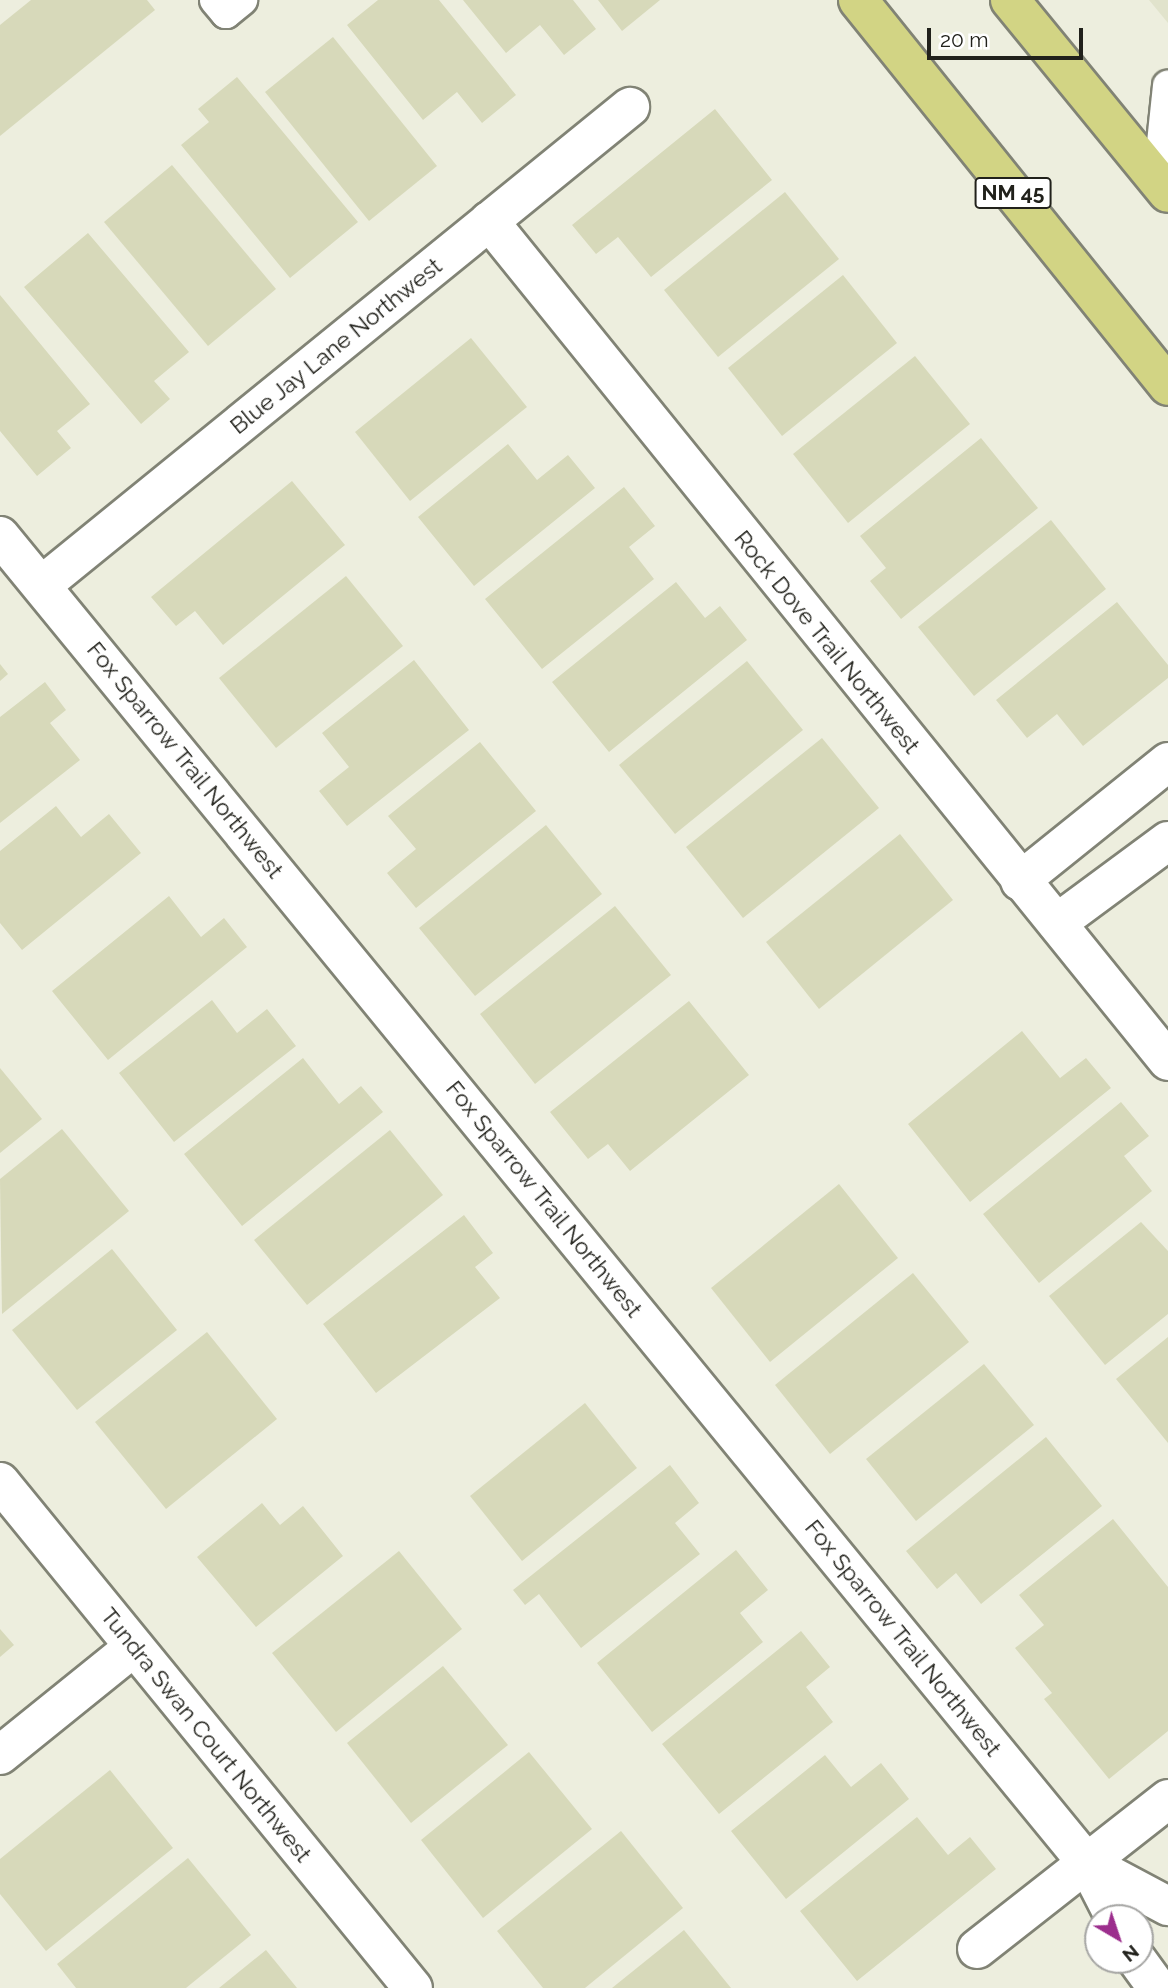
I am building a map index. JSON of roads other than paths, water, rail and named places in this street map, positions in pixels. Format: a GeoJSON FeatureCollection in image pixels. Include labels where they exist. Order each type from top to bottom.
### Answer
{"type":"FeatureCollection","features":[{"type":"Feature","properties":{"kind":"main road","name":"NM 45"},"geometry":{"type":"LineString","coordinates":[[858,0],[1168,386]]}},
{"type":"Feature","properties":{"kind":"main road"},"geometry":{"type":"LineString","coordinates":[[1010,0],[1163,187]]}},
{"type":"Feature","properties":{"kind":"street","name":"Blue Jay Lane Northwest"},"geometry":{"type":"LineString","coordinates":[[42,585],[629,107]]}},
{"type":"Feature","properties":{"kind":"street","name":"Rock Dove Trail Northwest"},"geometry":{"type":"LineString","coordinates":[[489,221],[1168,1061]]}},
{"type":"Feature","properties":{"kind":"street","name":"Fox Sparrow Trail Northwest"},"geometry":{"type":"LineString","coordinates":[[0,536],[1087,1863],[1108,1904]]}},
{"type":"Feature","properties":{"kind":"street"},"geometry":{"type":"LineString","coordinates":[[1020,881],[1168,762]]}},
{"type":"Feature","properties":{"kind":"street"},"geometry":{"type":"LineString","coordinates":[[1056,923],[1168,841]]}},
{"type":"Feature","properties":{"kind":"street","name":"Tundra Swan Court Northwest"},"geometry":{"type":"LineString","coordinates":[[0,1482],[413,1988]]}},
{"type":"Feature","properties":{"kind":"street"},"geometry":{"type":"LineString","coordinates":[[0,1755],[134,1647]]}},
{"type":"Feature","properties":{"kind":"street"},"geometry":{"type":"LineString","coordinates":[[976,1949],[1168,1799]]}},
{"type":"Feature","properties":{"kind":"street","name":"Fox Sparrow Trail Northwest"},"geometry":{"type":"LineString","coordinates":[[1087,1863],[1168,1906]]}},
{"type":"Feature","properties":{"kind":"lane"},"geometry":{"type":"LineString","coordinates":[[215,0],[226,13],[242,0]]}},
{"type":"Feature","properties":{"kind":"lane"},"geometry":{"type":"LineString","coordinates":[[1163,187],[1168,86]]}}]}
